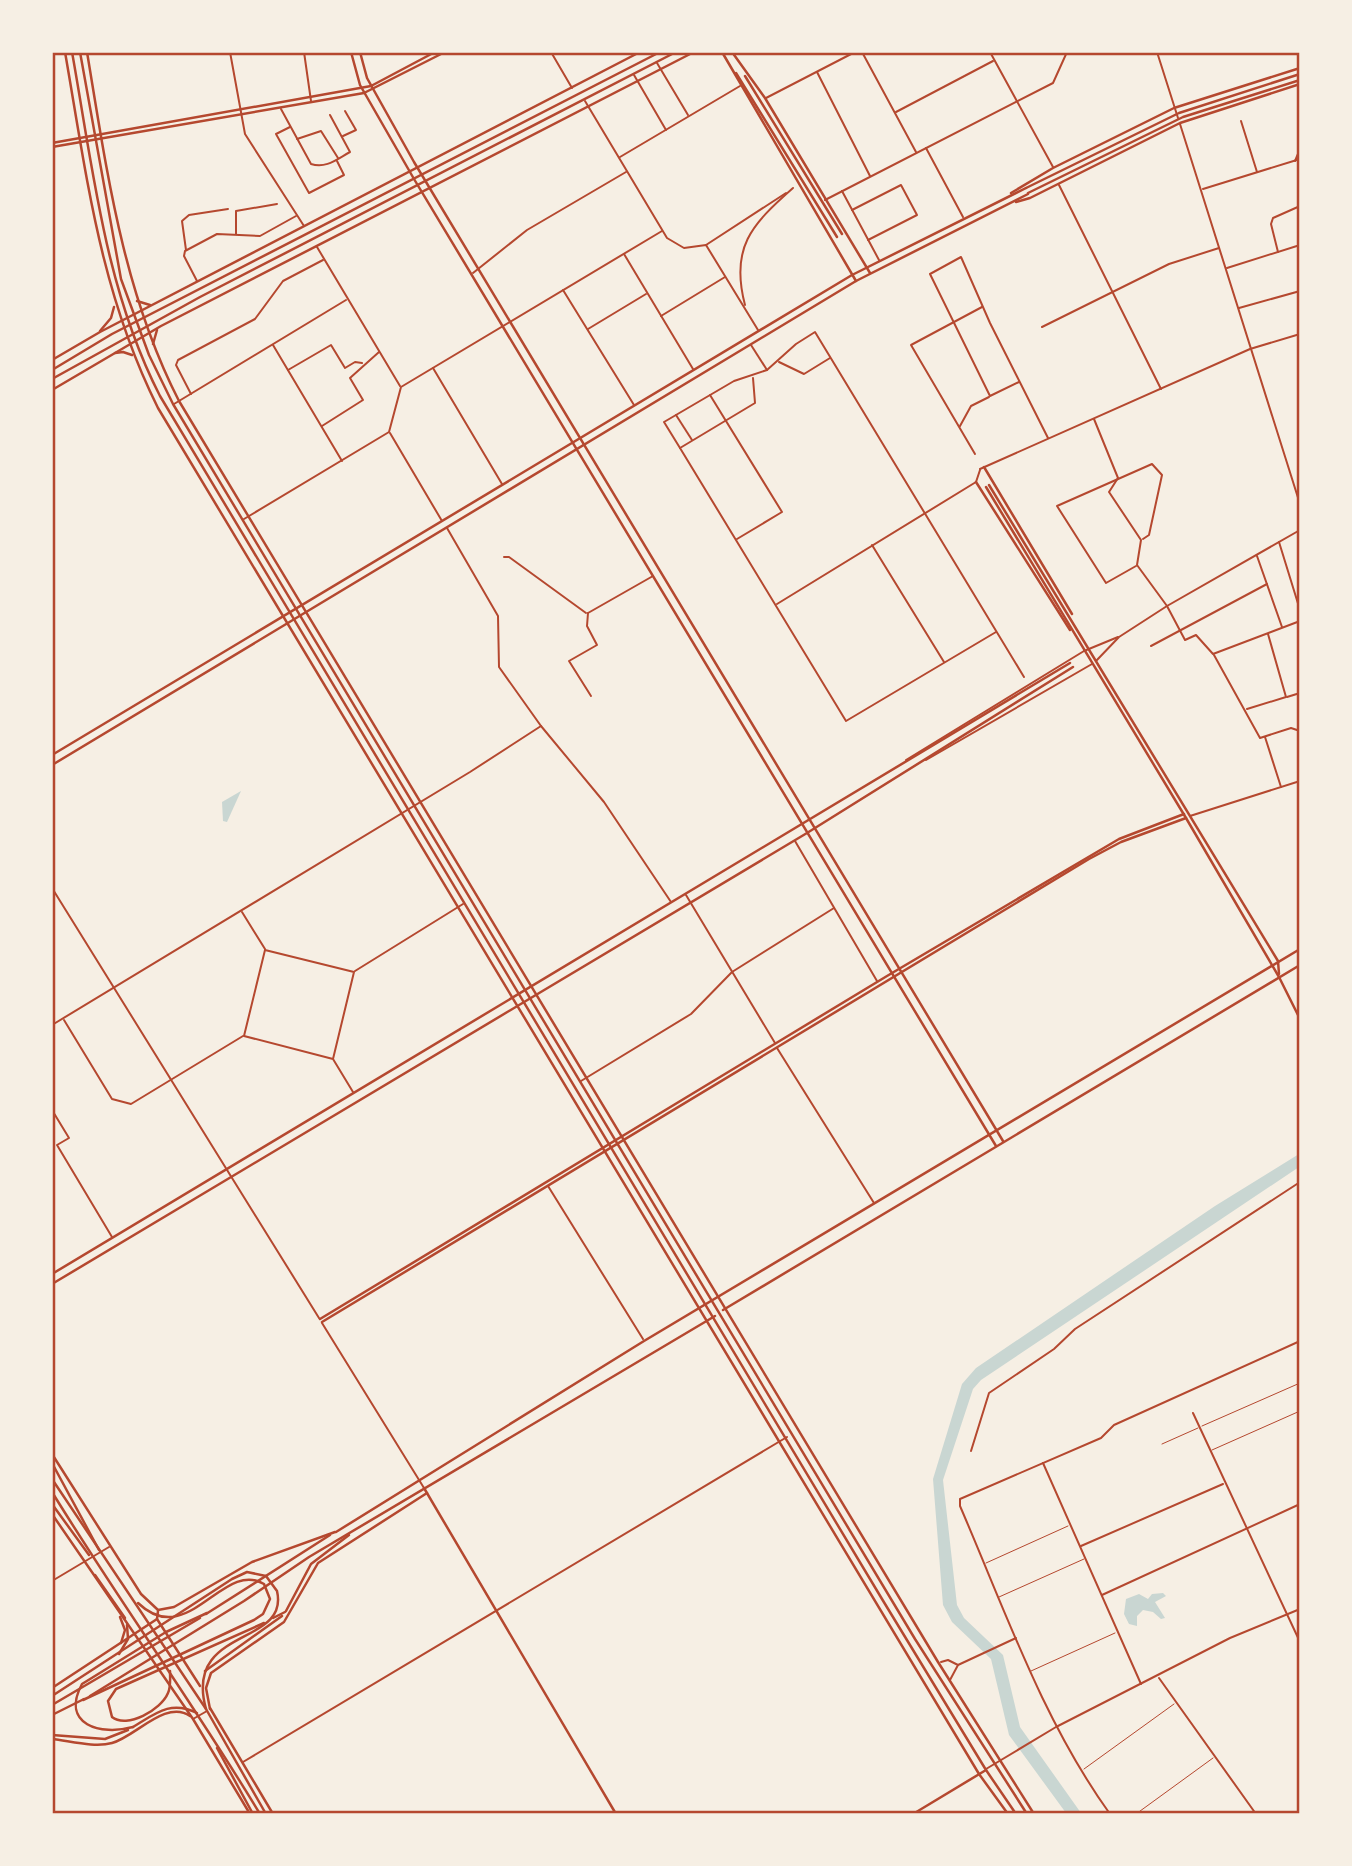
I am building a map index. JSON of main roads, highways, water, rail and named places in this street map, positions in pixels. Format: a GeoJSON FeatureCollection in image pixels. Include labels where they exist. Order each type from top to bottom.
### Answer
{"type":"FeatureCollection","features":[{"type":"Feature","properties":{"kind":"main road"},"geometry":{"type":"LineString","coordinates":[[65,52],[100,252],[114,304],[127,335],[160,396],[405,811],[458,908],[979,1774],[1007,1814]]}},
{"type":"Feature","properties":{"kind":"main road"},"geometry":{"type":"LineString","coordinates":[[72,52],[107,250],[132,333],[134,358],[164,419],[283,616],[524,1001],[986,1770],[1016,1814]]}},
{"type":"Feature","properties":{"kind":"main road"},"geometry":{"type":"LineString","coordinates":[[80,52],[116,257],[141,337],[173,404],[712,1302],[993,1765],[1027,1814]]}},
{"type":"Feature","properties":{"kind":"main road"},"geometry":{"type":"LineString","coordinates":[[87,52],[124,260],[142,319],[179,401],[949,1680],[1034,1814]]}},
{"type":"Feature","properties":{"kind":"main road"},"geometry":{"type":"LineString","coordinates":[[351,52],[361,88],[422,192],[996,1146]]}},
{"type":"Feature","properties":{"kind":"main road"},"geometry":{"type":"LineString","coordinates":[[360,52],[372,88],[426,181],[1003,1141]]}},
{"type":"Feature","properties":{"kind":"main road"},"geometry":{"type":"LineString","coordinates":[[239,112],[280,108],[311,99],[364,93],[435,52]]}},
{"type":"Feature","properties":{"kind":"main road"},"geometry":{"type":"LineString","coordinates":[[52,145],[372,88],[444,52]]}},
{"type":"Feature","properties":{"kind":"main road"},"geometry":{"type":"LineString","coordinates":[[52,360],[197,281],[640,52]]}},
{"type":"Feature","properties":{"kind":"main road"},"geometry":{"type":"LineString","coordinates":[[52,370],[124,328],[660,52]]}},
{"type":"Feature","properties":{"kind":"main road"},"geometry":{"type":"LineString","coordinates":[[52,379],[138,329],[676,52]]}},
{"type":"Feature","properties":{"kind":"main road"},"geometry":{"type":"LineString","coordinates":[[52,390],[161,326],[694,52]]}},
{"type":"Feature","properties":{"kind":"main road"},"geometry":{"type":"LineString","coordinates":[[722,52],[837,237]]}},
{"type":"Feature","properties":{"kind":"main road"},"geometry":{"type":"LineString","coordinates":[[732,52],[842,234]]}},
{"type":"Feature","properties":{"kind":"main road"},"geometry":{"type":"LineString","coordinates":[[740,68],[765,98],[870,273]]}},
{"type":"Feature","properties":{"kind":"main road"},"geometry":{"type":"LineString","coordinates":[[1006,197],[1053,168],[1174,108],[1300,68]]}},
{"type":"Feature","properties":{"kind":"main road"},"geometry":{"type":"LineString","coordinates":[[734,71],[740,86],[856,281]]}},
{"type":"Feature","properties":{"kind":"main road"},"geometry":{"type":"LineString","coordinates":[[52,755],[852,275],[1180,113],[1300,74]]}},
{"type":"Feature","properties":{"kind":"main road"},"geometry":{"type":"LineString","coordinates":[[52,765],[870,273],[1173,121],[1300,79]]}},
{"type":"Feature","properties":{"kind":"main road"},"geometry":{"type":"LineString","coordinates":[[1009,204],[1059,184],[1180,123],[1300,85]]}},
{"type":"Feature","properties":{"kind":"main road"},"geometry":{"type":"LineString","coordinates":[[136,300],[145,306],[156,303]]}},
{"type":"Feature","properties":{"kind":"main road"},"geometry":{"type":"LineString","coordinates":[[100,332],[111,318],[114,304]]}},
{"type":"Feature","properties":{"kind":"main road"},"geometry":{"type":"LineString","coordinates":[[154,347],[155,333],[161,326]]}},
{"type":"Feature","properties":{"kind":"main road"},"geometry":{"type":"LineString","coordinates":[[109,356],[123,352],[134,358]]}},
{"type":"Feature","properties":{"kind":"main road"},"geometry":{"type":"LineString","coordinates":[[982,468],[1097,660],[1279,977],[1300,1019]]}},
{"type":"Feature","properties":{"kind":"main road"},"geometry":{"type":"LineString","coordinates":[[976,482],[1055,610],[1076,637]]}},
{"type":"Feature","properties":{"kind":"main road"},"geometry":{"type":"LineString","coordinates":[[1076,624],[988,486],[1084,651],[1278,961],[1279,977]]}},
{"type":"Feature","properties":{"kind":"main road"},"geometry":{"type":"LineString","coordinates":[[52,1275],[801,823],[1072,665],[807,833],[689,901],[52,1284]]}},
{"type":"Feature","properties":{"kind":"main road"},"geometry":{"type":"LineString","coordinates":[[605,1149],[321,1321],[891,975],[1121,842],[1186,816]]}},
{"type":"Feature","properties":{"kind":"main road"},"geometry":{"type":"LineString","coordinates":[[52,1705],[216,1608],[292,1556],[644,1341],[1300,949]]}},
{"type":"Feature","properties":{"kind":"main road"},"geometry":{"type":"LineString","coordinates":[[52,1715],[118,1681],[309,1557],[426,1490],[1300,965]]}},
{"type":"Feature","properties":{"kind":"main road"},"geometry":{"type":"LineString","coordinates":[[52,1454],[108,1547],[141,1594],[158,1610]]}},
{"type":"Feature","properties":{"kind":"main road"},"geometry":{"type":"LineString","coordinates":[[52,1463],[103,1559]]}},
{"type":"Feature","properties":{"kind":"main road"},"geometry":{"type":"LineString","coordinates":[[52,1479],[103,1559],[133,1598],[208,1709],[272,1814]]}},
{"type":"Feature","properties":{"kind":"main road"},"geometry":{"type":"LineString","coordinates":[[426,1490],[616,1814]]}},
{"type":"Feature","properties":{"kind":"main road"},"geometry":{"type":"LineString","coordinates":[[208,1709],[206,1688],[211,1673],[284,1622],[318,1563],[426,1490]]}},
{"type":"Feature","properties":{"kind":"main road"},"geometry":{"type":"LineString","coordinates":[[52,1492],[97,1565]]}},
{"type":"Feature","properties":{"kind":"main road"},"geometry":{"type":"LineString","coordinates":[[52,1504],[169,1668],[260,1814]]}},
{"type":"Feature","properties":{"kind":"main road"},"geometry":{"type":"LineString","coordinates":[[52,1514],[126,1620],[128,1635],[116,1656]]}},
{"type":"Feature","properties":{"kind":"main road"},"geometry":{"type":"LineString","coordinates":[[158,1610],[174,1607],[252,1562],[335,1532]]}},
{"type":"Feature","properties":{"kind":"main road"},"geometry":{"type":"LineString","coordinates":[[202,1673],[285,1612],[311,1564],[349,1535]]}},
{"type":"Feature","properties":{"kind":"main road"},"geometry":{"type":"LineString","coordinates":[[88,1567],[117,1611],[137,1634],[251,1814]]}},
{"type":"Feature","properties":{"kind":"main road"},"geometry":{"type":"LineString","coordinates":[[52,1696],[232,1579],[247,1572],[265,1576],[277,1591],[276,1612],[266,1623],[214,1656],[202,1673],[201,1685],[208,1709]]}},
{"type":"Feature","properties":{"kind":"main road"},"geometry":{"type":"LineString","coordinates":[[118,1681],[254,1620],[263,1614],[270,1599],[264,1584],[250,1578],[176,1617],[157,1617],[133,1598]]}},
{"type":"Feature","properties":{"kind":"main road"},"geometry":{"type":"LineString","coordinates":[[158,1610],[157,1619],[194,1676],[219,1732],[266,1814]]}},
{"type":"Feature","properties":{"kind":"main road"},"geometry":{"type":"LineString","coordinates":[[116,1648],[125,1635],[117,1611]]}},
{"type":"Feature","properties":{"kind":"main road"},"geometry":{"type":"LineString","coordinates":[[169,1668],[169,1692],[160,1704],[128,1722],[120,1722],[112,1717],[108,1707],[109,1697],[121,1686],[285,1612]]}},
{"type":"Feature","properties":{"kind":"main road"},"geometry":{"type":"LineString","coordinates":[[133,1727],[103,1731],[85,1723],[77,1708],[82,1684],[166,1632],[207,1613]]}},
{"type":"Feature","properties":{"kind":"main road"},"geometry":{"type":"LineString","coordinates":[[52,1688],[157,1619]]}},
{"type":"Feature","properties":{"kind":"main road"},"geometry":{"type":"LineString","coordinates":[[52,1737],[62,1735],[104,1739],[133,1727],[170,1706],[180,1706],[198,1713]]}},
{"type":"Feature","properties":{"kind":"main road"},"geometry":{"type":"LineString","coordinates":[[52,1737],[110,1744],[175,1711],[193,1719]]}},
{"type":"Feature","properties":{"kind":"main road"},"geometry":{"type":"LineString","coordinates":[[219,1732],[272,1814]]}},
{"type":"Feature","properties":{"kind":"main road"},"geometry":{"type":"LineString","coordinates":[[213,1738],[251,1814]]}},
{"type":"Feature","properties":{"kind":"main road"},"geometry":{"type":"LineString","coordinates":[[913,1814],[986,1770]]}}]}
